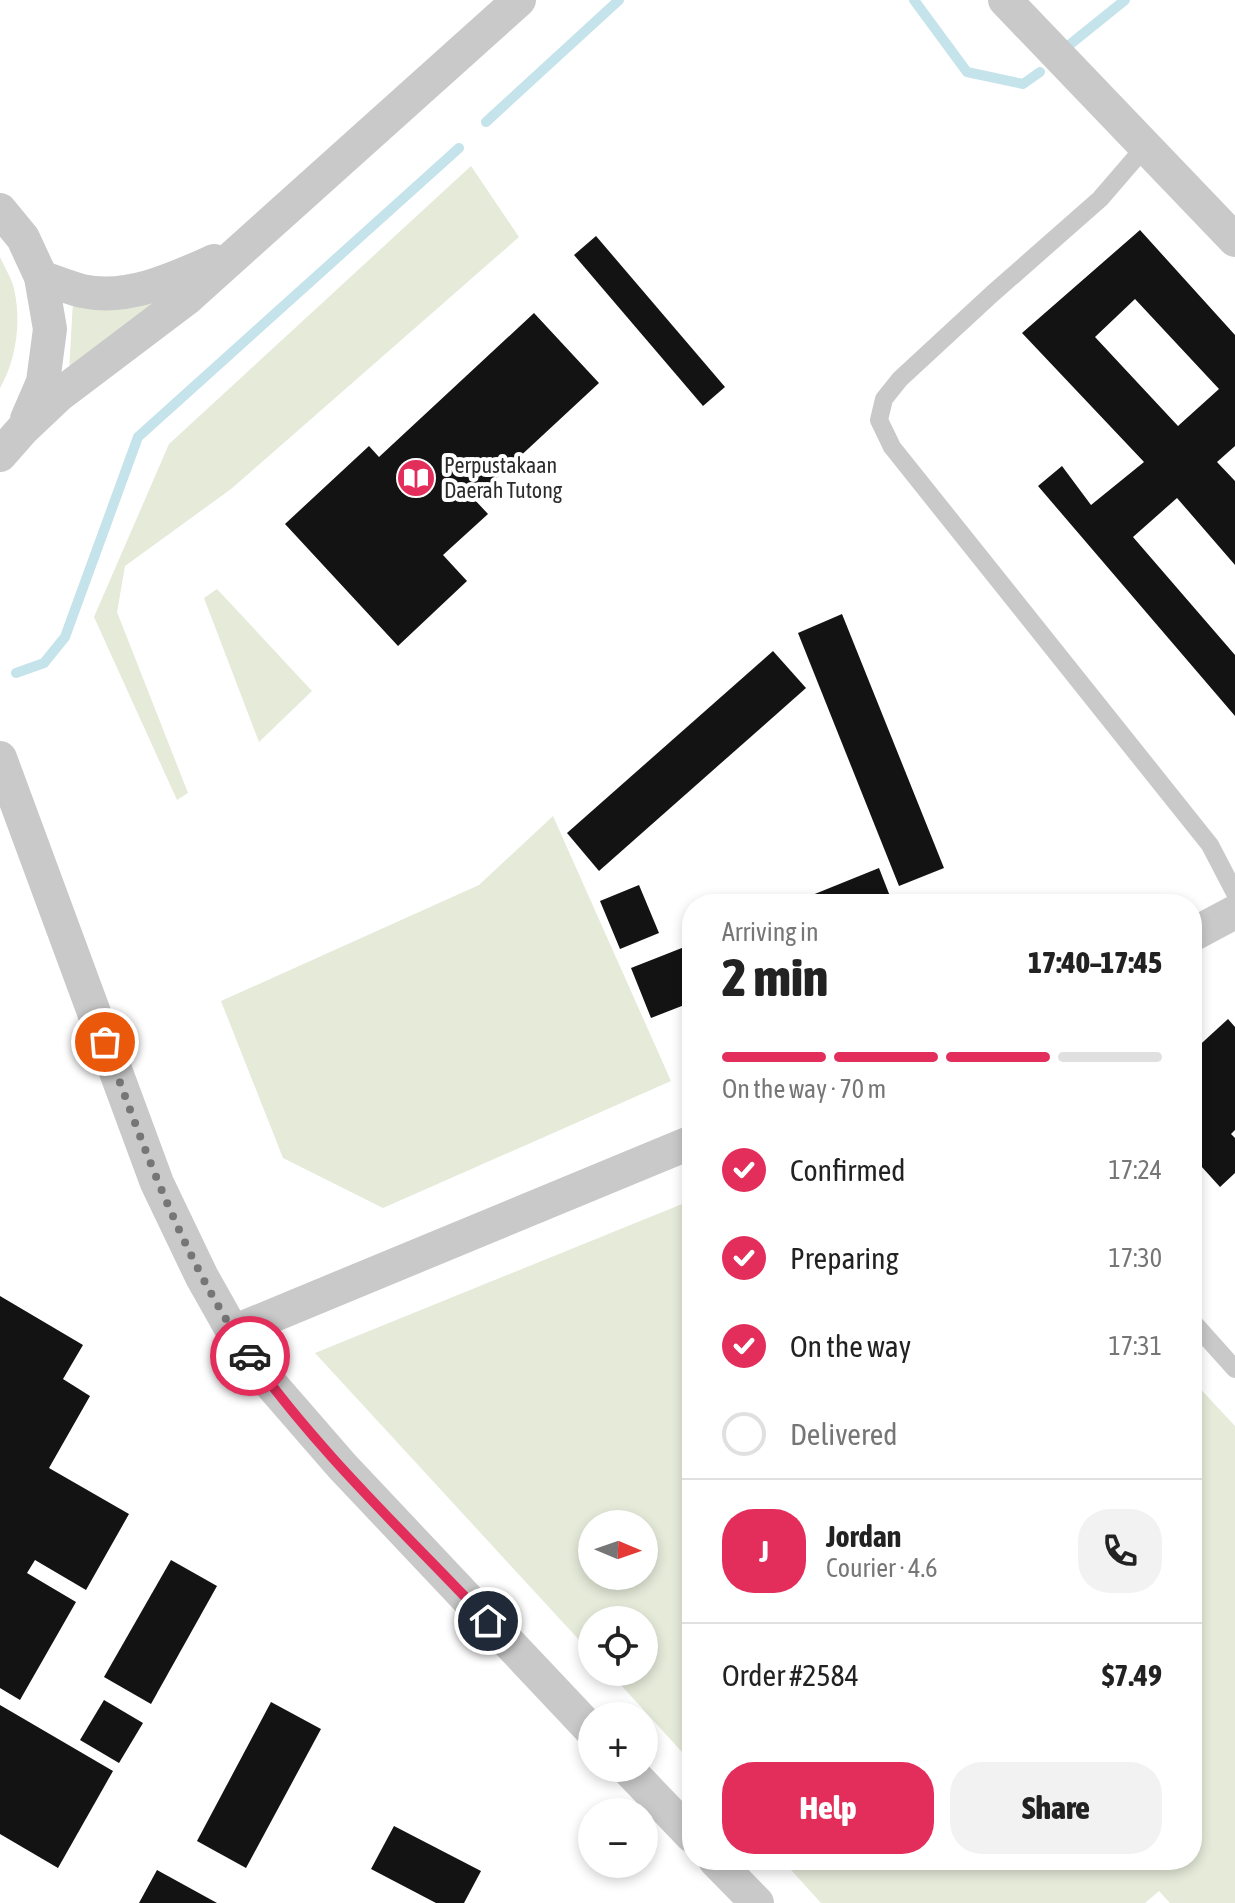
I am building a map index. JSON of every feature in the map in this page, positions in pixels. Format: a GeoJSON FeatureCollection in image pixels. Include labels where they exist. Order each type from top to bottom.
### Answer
{"type":"FeatureCollection","features":[{"type":"Feature","properties":{"kind":"street"},"geometry":{"type":"LineString","coordinates":[[11,442],[59,395],[186,299],[519,0]]}},
{"type":"Feature","properties":{"kind":"street"},"geometry":{"type":"LineString","coordinates":[[1005,0],[1235,240]]}},
{"type":"Feature","properties":{"kind":"street"},"geometry":{"type":"LineString","coordinates":[[0,210],[23,238],[41,277],[50,329],[43,382],[11,442]]}},
{"type":"Feature","properties":{"kind":"street"},"geometry":{"type":"LineString","coordinates":[[41,277],[85,292],[124,292],[173,280],[243,247]]}},
{"type":"Feature","properties":{"kind":"street"},"geometry":{"type":"LineString","coordinates":[[0,758],[157,1183],[202,1277],[233,1332],[269,1382],[342,1466],[578,1716]]}},
{"type":"Feature","properties":{"kind":"street"},"geometry":{"type":"LineString","coordinates":[[1202,930],[1235,912]]}},
{"type":"Feature","properties":{"kind":"street"},"geometry":{"type":"LineString","coordinates":[[233,1332],[682,1146]]}},
{"type":"Feature","properties":{"kind":"street"},"geometry":{"type":"LineString","coordinates":[[640,1782],[682,1826]]}},
{"type":"Feature","properties":{"kind":"street"},"geometry":{"type":"LineString","coordinates":[[725,1870],[757,1903]]}},
{"type":"Feature","properties":{"kind":"lane"},"geometry":{"type":"LineString","coordinates":[[1144,148],[1100,199],[900,379],[884,399],[879,420],[892,447],[1210,845],[1235,893]]}},
{"type":"Feature","properties":{"kind":"lane"},"geometry":{"type":"LineString","coordinates":[[1202,1332],[1235,1369]]}},
{"type":"Feature","properties":{"kind":"green space"},"geometry":{"type":"Polygon","coordinates":[[[471,166],[519,237],[231,489],[125,566],[117,612],[188,793],[177,800],[94,617],[169,444],[471,166]]]}},
{"type":"Feature","properties":{"kind":"green space"},"geometry":{"type":"Polygon","coordinates":[[[0,257],[13,285],[17,324],[14,351],[0,388],[0,257]]]}},
{"type":"Feature","properties":{"kind":"green space"},"geometry":{"type":"Polygon","coordinates":[[[176,289],[69,372],[73,301],[176,289]]]}},
{"type":"Feature","properties":{"kind":"green space"},"geometry":{"type":"Polygon","coordinates":[[[217,589],[312,691],[259,742],[204,598],[217,589]]]}},
{"type":"Feature","properties":{"kind":"green space"},"geometry":{"type":"Polygon","coordinates":[[[553,816],[671,1081],[383,1208],[283,1158],[221,1001],[479,885],[553,816]]]}},
{"type":"Feature","properties":{"kind":"green space"},"geometry":{"type":"Polygon","coordinates":[[[682,1204],[682,1752],[658,1726],[658,1702],[636,1702],[622,1686],[658,1686],[658,1606],[578,1606],[578,1639],[315,1353],[682,1204]]]}},
{"type":"Feature","properties":{"kind":"green space"},"geometry":{"type":"Polygon","coordinates":[[[1202,1391],[1235,1426],[1235,1903],[1170,1903],[1159,1891],[1145,1903],[821,1903],[791,1870],[1202,1870],[1202,1391]]]}},
{"type":"Feature","properties":{"kind":"building"},"geometry":{"type":"Polygon","coordinates":[[[1140,230],[1235,335],[1235,446],[1217,462],[1235,481],[1235,565],[1177,498],[1133,537],[1235,655],[1235,716],[1038,486],[1062,466],[1091,505],[1144,462],[1022,333],[1140,230]],[[1135,299],[1095,337],[1178,426],[1219,389],[1135,299]]]}},
{"type":"Feature","properties":{"kind":"building"},"geometry":{"type":"Polygon","coordinates":[[[596,236],[725,387],[703,406],[574,255],[596,236]]]}},
{"type":"Feature","properties":{"kind":"building","name":"Perpustakaan Daerah Tutong"},"geometry":{"type":"Polygon","coordinates":[[[534,313],[599,383],[474,499],[488,514],[443,555],[467,581],[398,646],[285,524],[369,446],[379,457],[534,313]]]}},
{"type":"Feature","properties":{"kind":"building"},"geometry":{"type":"Polygon","coordinates":[[[842,614],[944,868],[899,886],[798,633],[842,614]]]}},
{"type":"Feature","properties":{"kind":"building"},"geometry":{"type":"Polygon","coordinates":[[[773,651],[806,688],[599,871],[567,833],[773,651]]]}},
{"type":"Feature","properties":{"kind":"building"},"geometry":{"type":"Polygon","coordinates":[[[879,868],[889,894],[815,894],[879,868]]]}},
{"type":"Feature","properties":{"kind":"building"},"geometry":{"type":"Polygon","coordinates":[[[639,885],[659,933],[620,949],[600,901],[639,885]]]}},
{"type":"Feature","properties":{"kind":"building"},"geometry":{"type":"Polygon","coordinates":[[[682,948],[682,1006],[651,1018],[631,968],[682,948]]]}},
{"type":"Feature","properties":{"kind":"building"},"geometry":{"type":"Polygon","coordinates":[[[1228,1019],[1235,1027],[1235,1130],[1231,1134],[1235,1138],[1235,1173],[1220,1187],[1202,1167],[1202,1043],[1228,1019]]]}},
{"type":"Feature","properties":{"kind":"building"},"geometry":{"type":"Polygon","coordinates":[[[0,1296],[83,1345],[63,1379],[90,1396],[49,1468],[129,1514],[86,1590],[35,1560],[27,1573],[76,1602],[20,1700],[0,1688],[0,1296]]]}},
{"type":"Feature","properties":{"kind":"building"},"geometry":{"type":"Polygon","coordinates":[[[171,1560],[217,1586],[151,1704],[104,1677],[171,1560]]]}},
{"type":"Feature","properties":{"kind":"building"},"geometry":{"type":"Polygon","coordinates":[[[104,1700],[143,1723],[119,1763],[80,1740],[104,1700]]]}},
{"type":"Feature","properties":{"kind":"building"},"geometry":{"type":"Polygon","coordinates":[[[271,1702],[321,1729],[246,1868],[197,1841],[271,1702]]]}},
{"type":"Feature","properties":{"kind":"building"},"geometry":{"type":"Polygon","coordinates":[[[0,1705],[113,1771],[58,1868],[0,1834],[0,1705]]]}},
{"type":"Feature","properties":{"kind":"building"},"geometry":{"type":"Polygon","coordinates":[[[394,1826],[481,1871],[464,1903],[436,1903],[371,1869],[394,1826]]]}},
{"type":"Feature","properties":{"kind":"building"},"geometry":{"type":"Polygon","coordinates":[[[157,1870],[217,1903],[139,1903],[157,1870]]]}},
{"type":"Feature","properties":{"kind":"waterway"},"geometry":{"type":"LineString","coordinates":[[486,122],[619,0]]}},
{"type":"Feature","properties":{"kind":"waterway"},"geometry":{"type":"LineString","coordinates":[[914,0],[967,72],[1023,84],[1040,72]]}},
{"type":"Feature","properties":{"kind":"waterway"},"geometry":{"type":"LineString","coordinates":[[1068,46],[1125,0]]}},
{"type":"Feature","properties":{"kind":"waterway"},"geometry":{"type":"LineString","coordinates":[[16,673],[44,663],[65,637],[138,437],[459,148]]}},
{"type":"Feature","properties":{"kind":"way so far"},"geometry":{"type":"LineString","coordinates":[[105,1042],[157,1183],[202,1277],[250,1356]]}},
{"type":"Feature","properties":{"kind":"place","name":"Perpustakaan Daerah Tutong"},"geometry":{"type":"Point","coordinates":[416,478]}},
{"type":"Feature","properties":{"kind":"route"},"geometry":{"type":"LineString","coordinates":[[250,1356],[342,1466],[488,1621]]}}]}
